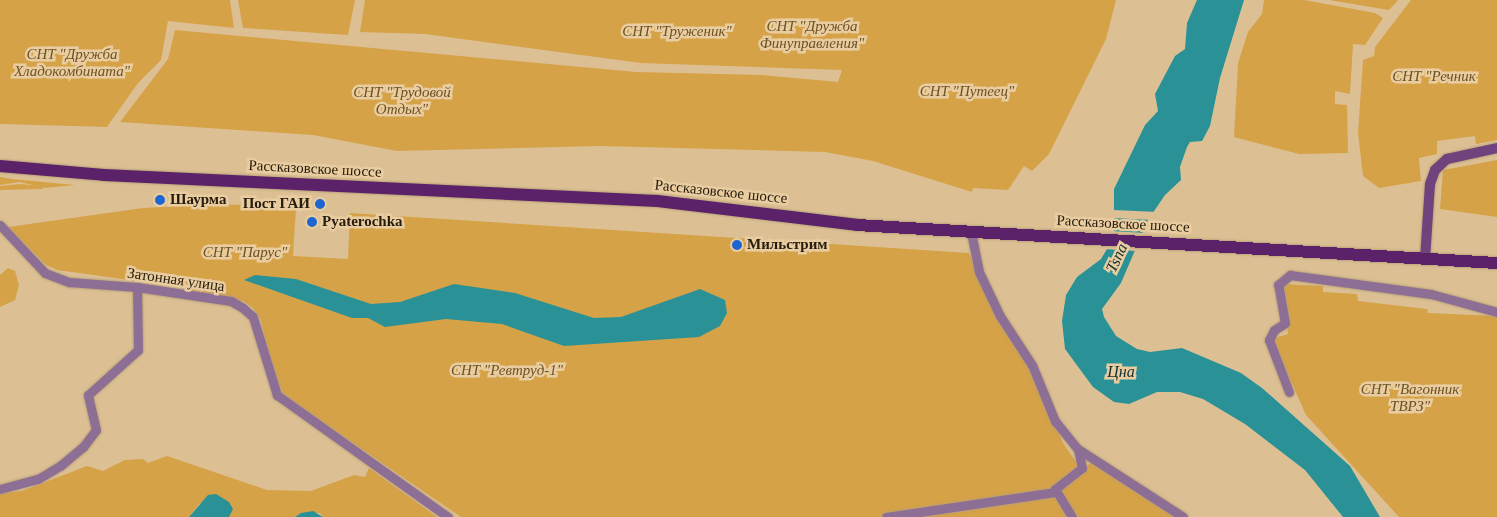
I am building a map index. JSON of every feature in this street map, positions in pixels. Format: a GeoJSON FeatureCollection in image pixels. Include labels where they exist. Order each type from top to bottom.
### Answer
{"type":"FeatureCollection","features":[{"type":"Feature","properties":{"kind":"main road","name":"Рассказовское шоссе"},"geometry":{"type":"LineString","coordinates":[[0,166],[104,175],[656,201],[857,225],[1497,263]]}},
{"type":"Feature","properties":{"kind":"main road","name":"Рассказовское шоссе"},"geometry":{"type":"LineString","coordinates":[[1431,259],[1497,259]]}},
{"type":"Feature","properties":{"kind":"street"},"geometry":{"type":"LineString","coordinates":[[1431,259],[1430,184],[1435,170],[1447,159],[1497,148]]}},
{"type":"Feature","properties":{"kind":"street","name":"Затонная улица"},"geometry":{"type":"LineString","coordinates":[[0,224],[45,273],[69,282],[137,287],[230,301],[243,308],[253,317],[276,395],[448,517]]}},
{"type":"Feature","properties":{"kind":"street"},"geometry":{"type":"LineString","coordinates":[[971,232],[977,265],[1000,316],[1032,365],[1055,421],[1078,449],[1183,517]]}},
{"type":"Feature","properties":{"kind":"street"},"geometry":{"type":"LineString","coordinates":[[1289,392],[1269,340],[1274,330],[1285,323],[1278,285],[1290,275],[1431,294],[1497,312]]}},
{"type":"Feature","properties":{"kind":"street"},"geometry":{"type":"LineString","coordinates":[[0,489],[38,479],[60,466],[83,447],[96,430],[88,395],[138,350],[137,287]]}},
{"type":"Feature","properties":{"kind":"street"},"geometry":{"type":"LineString","coordinates":[[1072,517],[1055,492],[1056,486],[1082,468],[1078,449]]}},
{"type":"Feature","properties":{"kind":"street"},"geometry":{"type":"LineString","coordinates":[[886,517],[904,516],[1055,492]]}},
{"type":"Feature","properties":{"kind":"green space","name":"СНТ \"Дружба Хладокомбината\""},"geometry":{"type":"Polygon","coordinates":[[[0,0],[230,0],[234,28],[168,21],[161,60],[138,83],[107,127],[0,124],[0,0]]]}},
{"type":"Feature","properties":{"kind":"green space"},"geometry":{"type":"Polygon","coordinates":[[[238,0],[355,0],[348,35],[243,28],[238,0]]]}},
{"type":"Feature","properties":{"kind":"green space"},"geometry":{"type":"Polygon","coordinates":[[[365,0],[1116,0],[1106,39],[1049,154],[1032,171],[1024,166],[1008,190],[973,188],[972,192],[873,161],[825,152],[600,146],[397,151],[313,135],[120,122],[168,59],[175,30],[636,72],[762,75],[838,82],[842,70],[641,63],[425,34],[360,32],[365,0]]]}},
{"type":"Feature","properties":{"kind":"green space","name":"СНТ \"Речник"},"geometry":{"type":"Polygon","coordinates":[[[1264,0],[1304,0],[1375,13],[1383,18],[1365,45],[1353,44],[1350,94],[1335,91],[1335,104],[1347,105],[1348,153],[1299,154],[1234,137],[1238,63],[1248,32],[1262,14],[1264,0]]]}},
{"type":"Feature","properties":{"kind":"green space"},"geometry":{"type":"Polygon","coordinates":[[[1329,0],[1398,0],[1389,10],[1329,0]]]}},
{"type":"Feature","properties":{"kind":"green space","name":"СНТ \"Речник"},"geometry":{"type":"Polygon","coordinates":[[[1411,0],[1497,0],[1497,140],[1476,144],[1475,136],[1437,141],[1437,154],[1419,158],[1421,181],[1379,188],[1363,176],[1358,133],[1363,60],[1374,56],[1375,47],[1411,0]]]}},
{"type":"Feature","properties":{"kind":"green space"},"geometry":{"type":"Polygon","coordinates":[[[1497,160],[1497,217],[1440,209],[1443,170],[1497,160]]]}},
{"type":"Feature","properties":{"kind":"green space"},"geometry":{"type":"Polygon","coordinates":[[[0,177],[75,185],[45,188],[20,182],[0,185],[0,177]]]}},
{"type":"Feature","properties":{"kind":"green space"},"geometry":{"type":"Polygon","coordinates":[[[20,184],[41,186],[43,189],[0,190],[0,186],[20,184]]]}},
{"type":"Feature","properties":{"kind":"green space","name":"СНТ \"Ревтруд-1\""},"geometry":{"type":"Polygon","coordinates":[[[217,204],[296,207],[293,256],[348,259],[350,213],[969,253],[1007,327],[1032,365],[1063,443],[1081,469],[1096,460],[1182,517],[461,517],[284,396],[269,360],[261,320],[253,308],[243,301],[173,286],[57,270],[46,265],[8,227],[143,208],[217,204]]]}},
{"type":"Feature","properties":{"kind":"green space"},"geometry":{"type":"Polygon","coordinates":[[[8,268],[15,271],[19,285],[15,300],[0,307],[0,275],[8,268]]]}},
{"type":"Feature","properties":{"kind":"green space","name":"СНТ \"Вагонник ТВРЗ\""},"geometry":{"type":"Polygon","coordinates":[[[1283,284],[1323,286],[1323,292],[1357,294],[1358,301],[1427,309],[1428,313],[1497,316],[1497,517],[1399,517],[1306,415],[1272,339],[1288,334],[1283,284]]]}},
{"type":"Feature","properties":{"kind":"green space"},"geometry":{"type":"Polygon","coordinates":[[[167,456],[267,490],[311,491],[354,475],[365,477],[369,468],[437,517],[323,517],[320,513],[301,513],[295,517],[229,517],[200,503],[189,517],[0,517],[0,493],[22,491],[87,466],[103,471],[125,460],[143,459],[148,463],[167,456]]]}},
{"type":"Feature","properties":{"kind":"water"},"geometry":{"type":"Polygon","coordinates":[[[1197,0],[1244,0],[1220,78],[1210,126],[1202,141],[1190,142],[1187,147],[1180,167],[1181,180],[1165,195],[1148,220],[1121,283],[1102,309],[1104,317],[1116,336],[1137,349],[1150,352],[1182,348],[1241,373],[1262,388],[1350,466],[1380,517],[1343,517],[1305,470],[1245,424],[1203,399],[1180,392],[1157,392],[1129,404],[1114,402],[1093,387],[1065,349],[1062,321],[1066,295],[1077,277],[1101,259],[1107,249],[1114,231],[1114,189],[1145,125],[1158,111],[1155,94],[1175,56],[1185,49],[1187,23],[1197,0]]]}},
{"type":"Feature","properties":{"kind":"water"},"geometry":{"type":"Polygon","coordinates":[[[255,275],[296,279],[371,304],[400,302],[454,284],[515,293],[594,318],[621,317],[700,289],[725,300],[727,313],[720,326],[699,337],[564,346],[502,324],[446,319],[385,327],[368,318],[352,318],[244,280],[255,275]]]}},
{"type":"Feature","properties":{"kind":"water"},"geometry":{"type":"Polygon","coordinates":[[[216,494],[229,502],[233,509],[229,517],[189,517],[208,495],[216,494]]]}},
{"type":"Feature","properties":{"kind":"water"},"geometry":{"type":"Polygon","coordinates":[[[313,511],[323,517],[295,517],[301,513],[313,511]]]}},
{"type":"Feature","properties":{"kind":"pier"},"geometry":{"type":"Polygon","coordinates":[[[1113,210],[1158,212],[1151,220],[1112,218],[1113,210]]]}},
{"type":"Feature","properties":{"kind":"pier"},"geometry":{"type":"Polygon","coordinates":[[[1111,231],[1145,233],[1136,251],[1104,249],[1111,231]]]}},
{"type":"Feature","properties":{"kind":"place","name":"Шаурма"},"geometry":{"type":"Point","coordinates":[160,200]}},
{"type":"Feature","properties":{"kind":"place","name":"Пост ГАИ"},"geometry":{"type":"Point","coordinates":[320,204]}},
{"type":"Feature","properties":{"kind":"place","name":"Pyaterochka"},"geometry":{"type":"Point","coordinates":[312,222]}},
{"type":"Feature","properties":{"kind":"place","name":"Мильстрим"},"geometry":{"type":"Point","coordinates":[737,245]}},
{"type":"Feature","properties":{"kind":"park label","name":"СНТ \"Труженик\""},"geometry":{"type":"Point","coordinates":[677,32]}},
{"type":"Feature","properties":{"kind":"park label","name":"СНТ \"Дружба Финуправления\""},"geometry":{"type":"Point","coordinates":[812,34]}},
{"type":"Feature","properties":{"kind":"park label","name":"СНТ \"Путеец\""},"geometry":{"type":"Point","coordinates":[967,92]}},
{"type":"Feature","properties":{"kind":"park label","name":"СНТ \"Трудовой Отдых\""},"geometry":{"type":"Point","coordinates":[402,100]}},
{"type":"Feature","properties":{"kind":"park label","name":"СНТ \"Парус\""},"geometry":{"type":"Point","coordinates":[245,253]}},
{"type":"Feature","properties":{"kind":"water label","name":"Tsna"},"geometry":{"type":"Point","coordinates":[1117,258]}},
{"type":"Feature","properties":{"kind":"water label","name":"Цна"},"geometry":{"type":"Point","coordinates":[1121,372]}}]}
